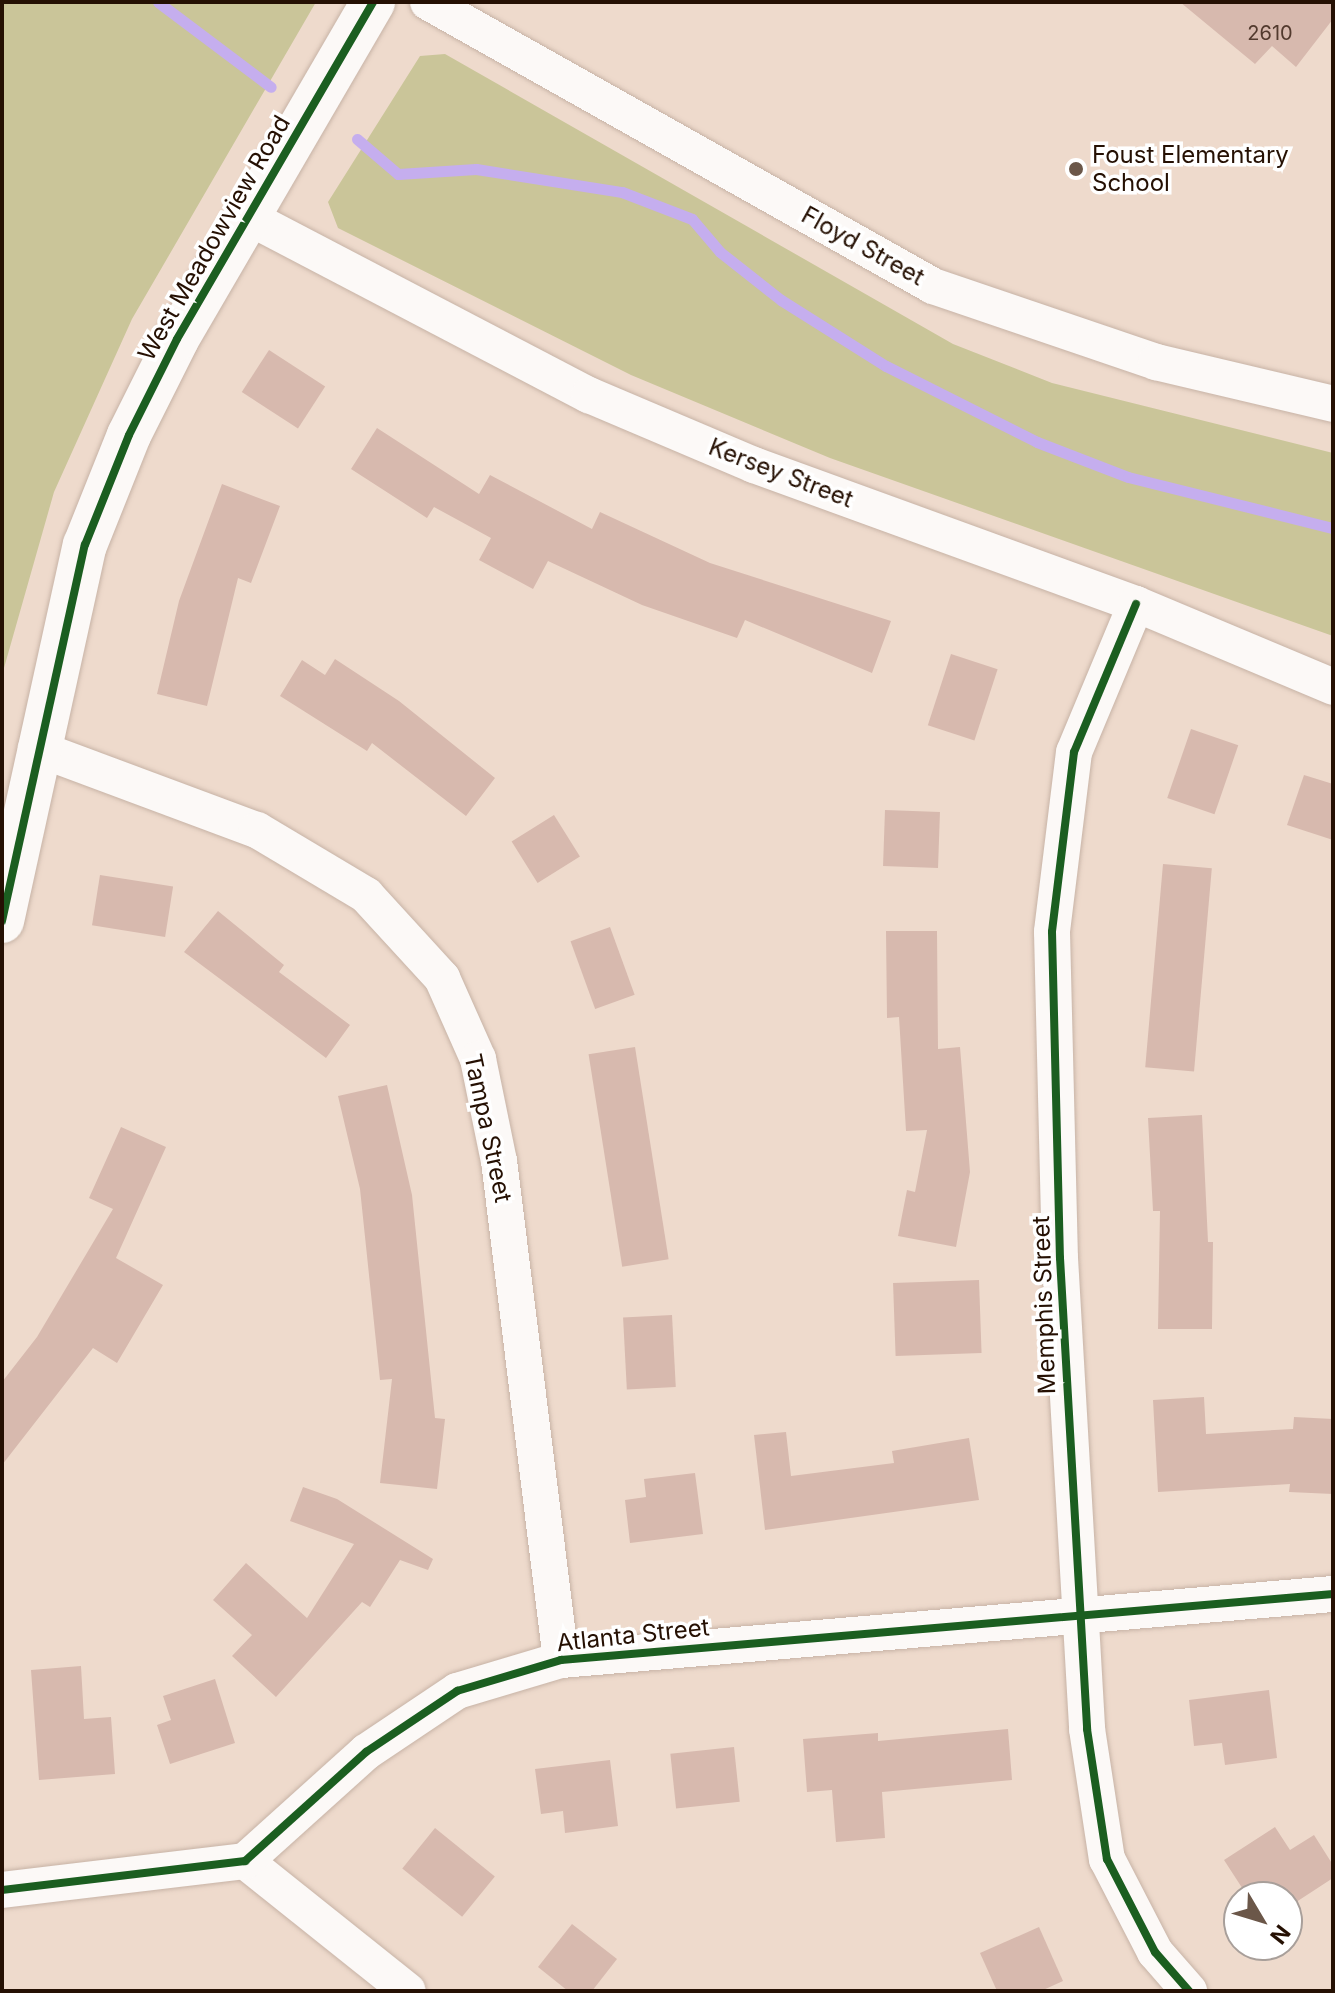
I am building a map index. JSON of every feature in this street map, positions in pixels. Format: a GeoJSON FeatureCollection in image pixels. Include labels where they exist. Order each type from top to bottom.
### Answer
{"type":"FeatureCollection","features":[{"type":"Feature","properties":{"kind":"street","name":"West Meadowview Road"},"geometry":{"type":"LineString","coordinates":[[2,921],[36,748],[85,545],[177,339],[373,2]]}},
{"type":"Feature","properties":{"kind":"street","name":"Floyd Street"},"geometry":{"type":"LineString","coordinates":[[428,2],[933,286],[1156,362],[1333,404]]}},
{"type":"Feature","properties":{"kind":"street","name":"Kersey Street"},"geometry":{"type":"LineString","coordinates":[[248,217],[589,395],[754,465],[1136,604],[1333,687]]}},
{"type":"Feature","properties":{"kind":"street","name":"Memphis Street"},"geometry":{"type":"LineString","coordinates":[[1136,604],[1074,752],[1052,932],[1060,1258],[1087,1729],[1107,1859],[1155,1952],[1189,1991]]}},
{"type":"Feature","properties":{"kind":"street","name":"Tampa Street"},"geometry":{"type":"LineString","coordinates":[[36,748],[257,830],[366,895],[442,978],[478,1059],[499,1161],[561,1660]]}},
{"type":"Feature","properties":{"kind":"street","name":"Atlanta Street"},"geometry":{"type":"LineString","coordinates":[[245,1861],[366,1752],[457,1691],[561,1660],[1079,1613],[1333,1594]]}},
{"type":"Feature","properties":{"kind":"street"},"geometry":{"type":"LineString","coordinates":[[2,1890],[245,1861],[408,1991]]}},
{"type":"Feature","properties":{"kind":"shaded area"},"geometry":{"type":"Polygon","coordinates":[[[2,2],[316,2],[132,319],[54,492],[2,675],[2,2]]]}},
{"type":"Feature","properties":{"kind":"shaded area"},"geometry":{"type":"Polygon","coordinates":[[[445,54],[953,344],[1052,383],[1333,453],[1333,636],[830,458],[631,375],[338,228],[328,202],[420,56],[445,54]]]}},
{"type":"Feature","properties":{"kind":"building"},"geometry":{"type":"Polygon","coordinates":[[[1180,2],[1333,2],[1333,19],[1296,67],[1272,46],[1255,64],[1180,2]]]}},
{"type":"Feature","properties":{"kind":"building"},"geometry":{"type":"Polygon","coordinates":[[[269,350],[325,386],[298,428],[242,392],[269,350]]]}},
{"type":"Feature","properties":{"kind":"building"},"geometry":{"type":"Polygon","coordinates":[[[377,428],[479,494],[490,475],[592,529],[600,512],[710,563],[891,621],[872,673],[745,620],[737,638],[642,605],[548,561],[533,589],[479,560],[491,538],[434,507],[427,518],[351,469],[377,428]]]}},
{"type":"Feature","properties":{"kind":"building"},"geometry":{"type":"Polygon","coordinates":[[[222,484],[280,506],[251,583],[238,578],[207,706],[157,694],[179,601],[222,484]]]}},
{"type":"Feature","properties":{"kind":"building"},"geometry":{"type":"Polygon","coordinates":[[[951,654],[998,669],[974,740],[928,725],[951,654]]]}},
{"type":"Feature","properties":{"kind":"building"},"geometry":{"type":"Polygon","coordinates":[[[335,659],[399,701],[495,778],[466,816],[372,743],[367,751],[280,696],[302,660],[325,675],[335,659]]]}},
{"type":"Feature","properties":{"kind":"building"},"geometry":{"type":"Polygon","coordinates":[[[1191,729],[1238,745],[1215,814],[1167,798],[1191,729]]]}},
{"type":"Feature","properties":{"kind":"building"},"geometry":{"type":"Polygon","coordinates":[[[1304,775],[1333,784],[1333,840],[1287,825],[1304,775]]]}},
{"type":"Feature","properties":{"kind":"building"},"geometry":{"type":"Polygon","coordinates":[[[885,810],[940,812],[938,868],[883,866],[885,810]]]}},
{"type":"Feature","properties":{"kind":"building"},"geometry":{"type":"Polygon","coordinates":[[[554,815],[580,857],[538,883],[512,841],[554,815]]]}},
{"type":"Feature","properties":{"kind":"building"},"geometry":{"type":"Polygon","coordinates":[[[1163,864],[1212,868],[1194,1071],[1145,1067],[1163,864]]]}},
{"type":"Feature","properties":{"kind":"building"},"geometry":{"type":"Polygon","coordinates":[[[100,875],[173,887],[165,937],[92,925],[100,875]]]}},
{"type":"Feature","properties":{"kind":"building"},"geometry":{"type":"Polygon","coordinates":[[[218,911],[284,965],[279,972],[350,1025],[326,1058],[184,952],[218,911]]]}},
{"type":"Feature","properties":{"kind":"building"},"geometry":{"type":"Polygon","coordinates":[[[610,927],[635,995],[595,1009],[571,941],[610,927]]]}},
{"type":"Feature","properties":{"kind":"building"},"geometry":{"type":"Polygon","coordinates":[[[886,931],[937,931],[938,1049],[960,1047],[970,1172],[956,1247],[898,1236],[907,1190],[915,1192],[927,1130],[906,1131],[899,1017],[887,1018],[886,931]]]}},
{"type":"Feature","properties":{"kind":"building"},"geometry":{"type":"Polygon","coordinates":[[[635,1047],[669,1259],[622,1267],[589,1054],[635,1047]]]}},
{"type":"Feature","properties":{"kind":"building"},"geometry":{"type":"Polygon","coordinates":[[[387,1085],[412,1195],[435,1418],[445,1419],[437,1489],[380,1483],[392,1379],[380,1380],[360,1189],[338,1096],[387,1085]]]}},
{"type":"Feature","properties":{"kind":"building"},"geometry":{"type":"Polygon","coordinates":[[[1202,1115],[1208,1242],[1213,1242],[1212,1329],[1158,1329],[1160,1211],[1153,1211],[1148,1118],[1202,1115]]]}},
{"type":"Feature","properties":{"kind":"building"},"geometry":{"type":"Polygon","coordinates":[[[121,1127],[166,1147],[116,1258],[163,1285],[117,1363],[93,1348],[2,1465],[2,1382],[37,1337],[113,1209],[89,1198],[121,1127]]]}},
{"type":"Feature","properties":{"kind":"building"},"geometry":{"type":"Polygon","coordinates":[[[979,1280],[982,1353],[896,1356],[893,1283],[979,1280]]]}},
{"type":"Feature","properties":{"kind":"building"},"geometry":{"type":"Polygon","coordinates":[[[672,1315],[676,1387],[627,1389],[623,1318],[672,1315]]]}},
{"type":"Feature","properties":{"kind":"building"},"geometry":{"type":"Polygon","coordinates":[[[1204,1397],[1206,1434],[1293,1429],[1294,1417],[1333,1419],[1333,1494],[1289,1492],[1290,1484],[1158,1492],[1153,1400],[1204,1397]]]}},
{"type":"Feature","properties":{"kind":"building"},"geometry":{"type":"Polygon","coordinates":[[[786,1432],[791,1476],[894,1463],[892,1451],[969,1438],[979,1500],[765,1530],[754,1435],[786,1432]]]}},
{"type":"Feature","properties":{"kind":"building"},"geometry":{"type":"Polygon","coordinates":[[[695,1473],[703,1534],[630,1543],[625,1500],[646,1497],[644,1479],[695,1473]]]}},
{"type":"Feature","properties":{"kind":"building"},"geometry":{"type":"Polygon","coordinates":[[[303,1487],[337,1499],[433,1559],[428,1570],[400,1560],[370,1607],[362,1602],[276,1697],[232,1656],[252,1635],[213,1600],[246,1563],[307,1618],[354,1544],[290,1521],[303,1487]]]}},
{"type":"Feature","properties":{"kind":"building"},"geometry":{"type":"Polygon","coordinates":[[[81,1666],[84,1719],[111,1717],[115,1774],[39,1780],[31,1670],[81,1666]]]}},
{"type":"Feature","properties":{"kind":"building"},"geometry":{"type":"Polygon","coordinates":[[[215,1679],[235,1743],[170,1764],[157,1725],[171,1720],[163,1696],[215,1679]]]}},
{"type":"Feature","properties":{"kind":"building"},"geometry":{"type":"Polygon","coordinates":[[[1269,1690],[1277,1758],[1225,1765],[1222,1743],[1194,1746],[1189,1700],[1269,1690]]]}},
{"type":"Feature","properties":{"kind":"building"},"geometry":{"type":"Polygon","coordinates":[[[1008,1729],[1012,1780],[882,1792],[885,1838],[836,1842],[832,1790],[807,1792],[803,1739],[878,1733],[878,1741],[1008,1729]]]}},
{"type":"Feature","properties":{"kind":"building"},"geometry":{"type":"Polygon","coordinates":[[[734,1747],[740,1802],[676,1808],[670,1754],[734,1747]]]}},
{"type":"Feature","properties":{"kind":"building"},"geometry":{"type":"Polygon","coordinates":[[[610,1760],[618,1826],[565,1833],[563,1811],[541,1814],[535,1769],[610,1760]]]}},
{"type":"Feature","properties":{"kind":"building"},"geometry":{"type":"Polygon","coordinates":[[[1275,1827],[1290,1850],[1314,1835],[1333,1865],[1333,1878],[1303,1898],[1303,1881],[1238,1881],[1224,1860],[1275,1827]]]}},
{"type":"Feature","properties":{"kind":"building"},"geometry":{"type":"Polygon","coordinates":[[[435,1828],[495,1876],[462,1917],[402,1868],[435,1828]]]}},
{"type":"Feature","properties":{"kind":"building"},"geometry":{"type":"Polygon","coordinates":[[[572,1924],[617,1959],[592,1991],[568,1991],[538,1967],[572,1924]]]}},
{"type":"Feature","properties":{"kind":"building"},"geometry":{"type":"Polygon","coordinates":[[[1039,1927],[1063,1981],[1041,1991],[997,1991],[980,1953],[1039,1927]]]}},
{"type":"Feature","properties":{"kind":"waterway"},"geometry":{"type":"LineString","coordinates":[[158,2],[271,87]]}},
{"type":"Feature","properties":{"kind":"waterway"},"geometry":{"type":"LineString","coordinates":[[357,139],[398,174],[476,169],[622,192],[692,219],[720,252],[781,300],[886,366],[1037,442],[1128,477],[1333,528]]}},
{"type":"Feature","properties":{"kind":"cycle path"},"geometry":{"type":"LineString","coordinates":[[2,921],[85,545],[129,435],[177,339],[373,2]]}},
{"type":"Feature","properties":{"kind":"cycle path"},"geometry":{"type":"LineString","coordinates":[[1136,604],[1074,752],[1052,932],[1060,1258],[1087,1729],[1107,1859],[1155,1952],[1189,1991]]}},
{"type":"Feature","properties":{"kind":"cycle path"},"geometry":{"type":"LineString","coordinates":[[2,1890],[245,1861],[366,1752],[457,1691],[561,1660],[1333,1594]]}},
{"type":"Feature","properties":{"kind":"place","name":"Foust Elementary School"},"geometry":{"type":"Point","coordinates":[1076,169]}}]}
